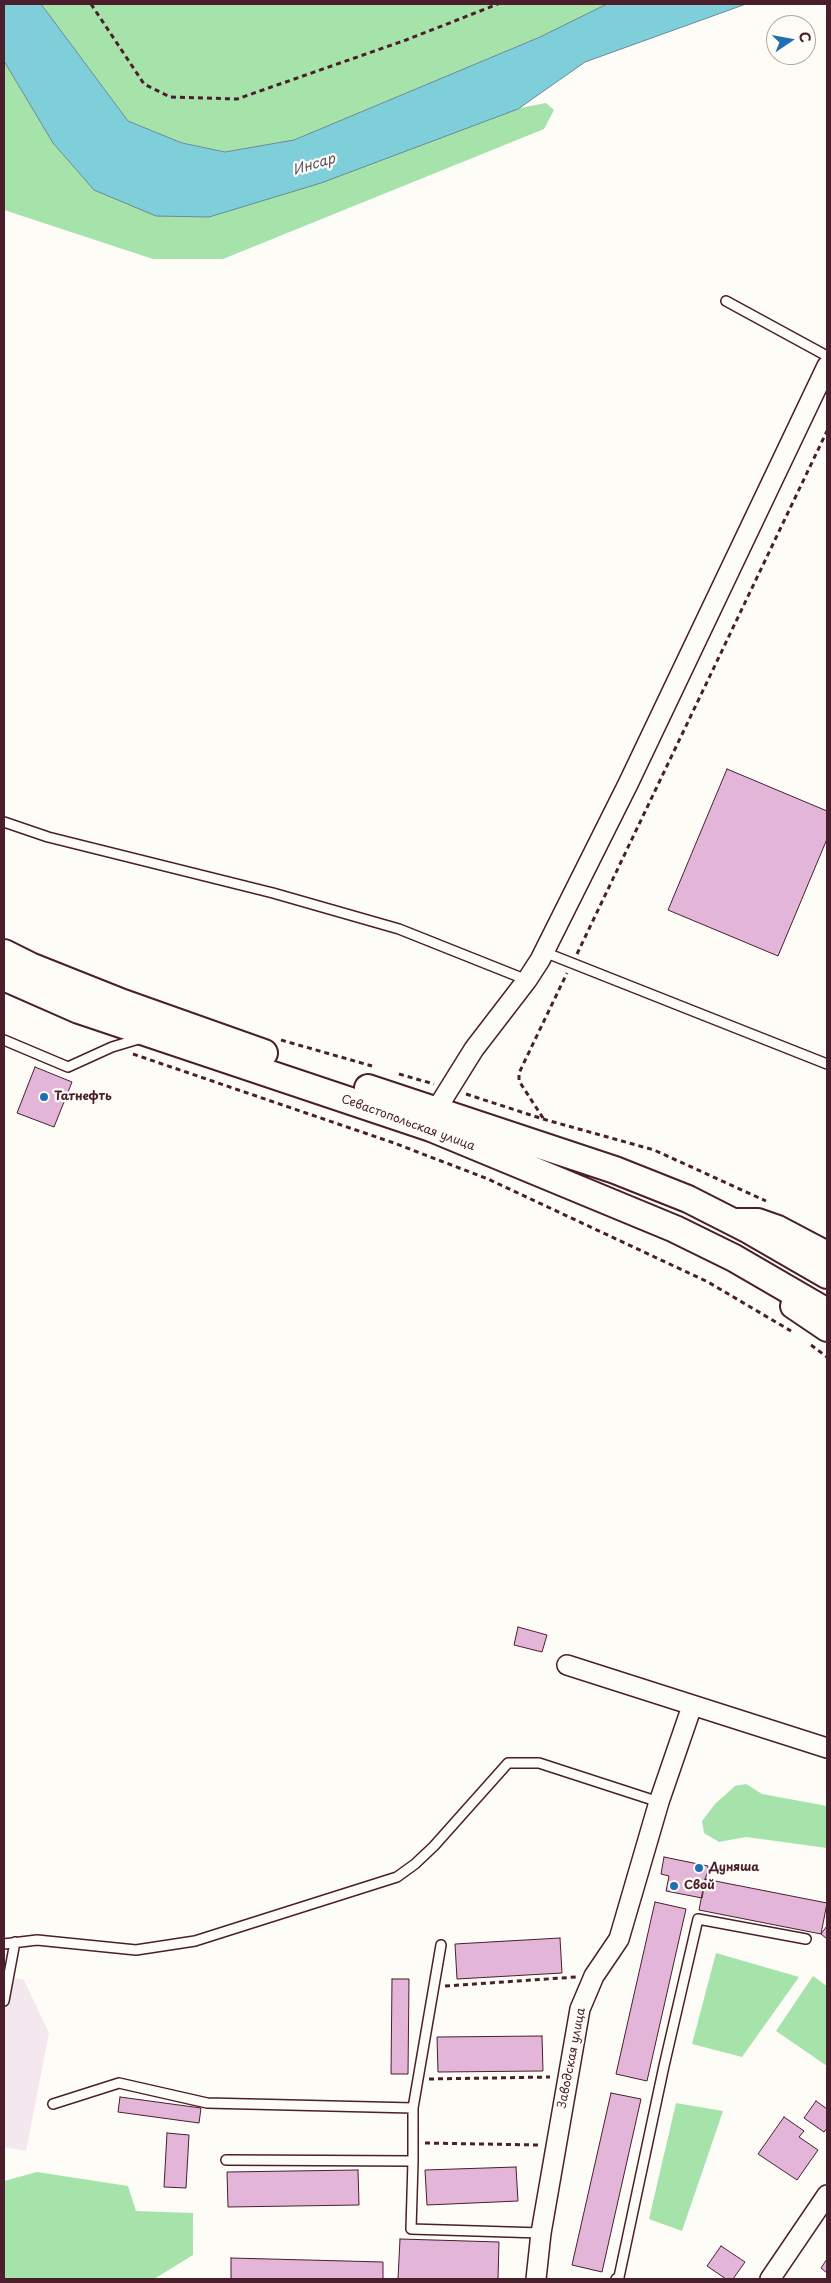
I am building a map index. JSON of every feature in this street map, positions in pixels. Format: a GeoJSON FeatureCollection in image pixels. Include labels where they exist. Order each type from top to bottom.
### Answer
{"type":"FeatureCollection","features":[{"type":"Feature","properties":{"kind":"main road","name":"Севастопольская улица"},"geometry":{"type":"LineString","coordinates":[[4,953],[30,966],[123,1004],[615,1170],[688,1200],[732,1221],[827,1275]]}},
{"type":"Feature","properties":{"kind":"main road","name":"Севастопольская улица"},"geometry":{"type":"LineString","coordinates":[[4,976],[79,1010],[431,1128],[676,1228],[721,1251],[827,1312]]}},
{"type":"Feature","properties":{"kind":"street"},"geometry":{"type":"LineString","coordinates":[[436,1110],[474,1049],[528,980],[544,952],[628,784],[827,366]]}},
{"type":"Feature","properties":{"kind":"street"},"geometry":{"type":"LineString","coordinates":[[732,1221],[758,1221],[764,1223],[778,1228],[827,1254]]}},
{"type":"Feature","properties":{"kind":"street"},"geometry":{"type":"LineString","coordinates":[[721,1251],[746,1278],[827,1329]]}},
{"type":"Feature","properties":{"kind":"street"},"geometry":{"type":"LineString","coordinates":[[567,1665],[827,1748]]}},
{"type":"Feature","properties":{"kind":"street","name":"Заводская улица"},"geometry":{"type":"LineString","coordinates":[[536,2279],[541,2233],[580,2009],[594,1976],[619,1939],[658,1802],[692,1706]]}},
{"type":"Feature","properties":{"kind":"street"},"geometry":{"type":"LineString","coordinates":[[770,2279],[827,2195]]}},
{"type":"Feature","properties":{"kind":"lane"},"geometry":{"type":"LineString","coordinates":[[726,302],[827,356]]}},
{"type":"Feature","properties":{"kind":"lane"},"geometry":{"type":"LineString","coordinates":[[4,822],[48,837],[273,893],[399,929],[528,980]]}},
{"type":"Feature","properties":{"kind":"lane"},"geometry":{"type":"LineString","coordinates":[[544,952],[827,1064]]}},
{"type":"Feature","properties":{"kind":"lane"},"geometry":{"type":"LineString","coordinates":[[4,1040],[68,1067],[112,1047],[153,1035]]}},
{"type":"Feature","properties":{"kind":"lane"},"geometry":{"type":"LineString","coordinates":[[4,1944],[37,1940],[136,1950],[195,1941],[397,1876],[415,1864],[434,1846],[508,1764],[539,1763],[658,1802]]}},
{"type":"Feature","properties":{"kind":"lane"},"geometry":{"type":"LineString","coordinates":[[616,2279],[619,2277],[664,2066],[698,1919],[806,1939]]}},
{"type":"Feature","properties":{"kind":"lane"},"geometry":{"type":"LineString","coordinates":[[4,2001],[16,1942]]}},
{"type":"Feature","properties":{"kind":"lane"},"geometry":{"type":"LineString","coordinates":[[441,1944],[414,2108],[411,2229],[541,2233]]}},
{"type":"Feature","properties":{"kind":"lane"},"geometry":{"type":"LineString","coordinates":[[53,2104],[119,2083],[206,2103],[414,2108]]}},
{"type":"Feature","properties":{"kind":"lane"},"geometry":{"type":"LineString","coordinates":[[226,2160],[413,2161]]}},
{"type":"Feature","properties":{"kind":"path"},"geometry":{"type":"LineString","coordinates":[[91,4],[144,84],[170,97],[237,99],[406,40],[498,4]]}},
{"type":"Feature","properties":{"kind":"path"},"geometry":{"type":"LineString","coordinates":[[543,1119],[519,1081],[519,1073],[827,431]]}},
{"type":"Feature","properties":{"kind":"path"},"geometry":{"type":"LineString","coordinates":[[112,1047],[394,1143],[488,1179],[708,1282],[792,1332]]}},
{"type":"Feature","properties":{"kind":"path"},"geometry":{"type":"LineString","coordinates":[[807,1342],[827,1357]]}},
{"type":"Feature","properties":{"kind":"path"},"geometry":{"type":"LineString","coordinates":[[434,1986],[594,1976]]}},
{"type":"Feature","properties":{"kind":"path"},"geometry":{"type":"LineString","coordinates":[[418,2079],[568,2076]]}},
{"type":"Feature","properties":{"kind":"path"},"geometry":{"type":"LineString","coordinates":[[413,2143],[556,2145]]}},
{"type":"Feature","properties":{"kind":"shaded area"},"geometry":{"type":"Polygon","coordinates":[[[4,1976],[24,1980],[49,2033],[26,2151],[4,2147],[4,1976]]]}},
{"type":"Feature","properties":{"kind":"green space"},"geometry":{"type":"Polygon","coordinates":[[[41,4],[607,4],[540,37],[294,140],[225,152],[182,143],[128,121],[41,4]]]}},
{"type":"Feature","properties":{"kind":"green space"},"geometry":{"type":"Polygon","coordinates":[[[4,61],[53,143],[94,190],[546,103],[554,110],[544,129],[223,259],[153,259],[4,210],[4,61]]]}},
{"type":"Feature","properties":{"kind":"green space"},"geometry":{"type":"Polygon","coordinates":[[[746,1784],[762,1794],[827,1806],[827,1848],[746,1837],[719,1842],[704,1833],[702,1821],[715,1804],[735,1786],[746,1784]]]}},
{"type":"Feature","properties":{"kind":"green space"},"geometry":{"type":"Polygon","coordinates":[[[716,1953],[799,1977],[742,2057],[692,2044],[716,1953]]]}},
{"type":"Feature","properties":{"kind":"green space"},"geometry":{"type":"Polygon","coordinates":[[[813,1976],[827,1986],[827,2066],[776,2031],[813,1976]]]}},
{"type":"Feature","properties":{"kind":"green space"},"geometry":{"type":"Polygon","coordinates":[[[676,2103],[723,2111],[682,2231],[649,2219],[676,2103]]]}},
{"type":"Feature","properties":{"kind":"green space"},"geometry":{"type":"Polygon","coordinates":[[[37,2172],[128,2186],[136,2211],[193,2213],[193,2255],[154,2279],[4,2279],[4,2181],[37,2172]]]}},
{"type":"Feature","properties":{"kind":"water","name":"Инсар"},"geometry":{"type":"Polygon","coordinates":[[[4,4],[41,4],[128,121],[182,143],[225,152],[294,140],[540,37],[607,4],[746,4],[585,62],[518,109],[321,183],[209,217],[156,216],[94,190],[53,143],[4,61],[4,4]]]}},
{"type":"Feature","properties":{"kind":"building"},"geometry":{"type":"Polygon","coordinates":[[[727,769],[827,811],[827,839],[778,956],[668,910],[727,769]]]}},
{"type":"Feature","properties":{"kind":"building","name":"Татнефть"},"geometry":{"type":"Polygon","coordinates":[[[35,1067],[72,1082],[54,1127],[17,1113],[35,1067]]]}},
{"type":"Feature","properties":{"kind":"building"},"geometry":{"type":"Polygon","coordinates":[[[518,1627],[547,1635],[542,1652],[514,1645],[518,1627]]]}},
{"type":"Feature","properties":{"kind":"building"},"geometry":{"type":"Polygon","coordinates":[[[664,1857],[708,1866],[702,1898],[666,1891],[669,1876],[661,1874],[664,1857]]]}},
{"type":"Feature","properties":{"kind":"building"},"geometry":{"type":"Polygon","coordinates":[[[705,1879],[827,1903],[821,1934],[699,1910],[705,1879]]]}},
{"type":"Feature","properties":{"kind":"building"},"geometry":{"type":"Polygon","coordinates":[[[655,1902],[686,1909],[647,2081],[616,2074],[655,1902]]]}},
{"type":"Feature","properties":{"kind":"building"},"geometry":{"type":"Polygon","coordinates":[[[827,1926],[827,1939],[821,1934],[827,1926]]]}},
{"type":"Feature","properties":{"kind":"building"},"geometry":{"type":"Polygon","coordinates":[[[560,1938],[562,1973],[457,1979],[455,1944],[560,1938]]]}},
{"type":"Feature","properties":{"kind":"building"},"geometry":{"type":"Polygon","coordinates":[[[392,1979],[409,1979],[408,2074],[391,2074],[392,1979]]]}},
{"type":"Feature","properties":{"kind":"building"},"geometry":{"type":"Polygon","coordinates":[[[542,2036],[543,2071],[438,2072],[437,2037],[542,2036]]]}},
{"type":"Feature","properties":{"kind":"building"},"geometry":{"type":"Polygon","coordinates":[[[611,2093],[641,2099],[602,2272],[572,2265],[611,2093]]]}},
{"type":"Feature","properties":{"kind":"building"},"geometry":{"type":"Polygon","coordinates":[[[120,2097],[201,2108],[199,2123],[118,2112],[120,2097]]]}},
{"type":"Feature","properties":{"kind":"building"},"geometry":{"type":"Polygon","coordinates":[[[816,2101],[827,2109],[827,2128],[824,2132],[804,2118],[816,2101]]]}},
{"type":"Feature","properties":{"kind":"building"},"geometry":{"type":"Polygon","coordinates":[[[784,2117],[804,2131],[799,2137],[818,2150],[797,2180],[758,2154],[784,2117]]]}},
{"type":"Feature","properties":{"kind":"building"},"geometry":{"type":"Polygon","coordinates":[[[167,2133],[189,2135],[186,2188],[164,2187],[167,2133]]]}},
{"type":"Feature","properties":{"kind":"building"},"geometry":{"type":"Polygon","coordinates":[[[516,2167],[518,2201],[427,2205],[425,2170],[516,2167]]]}},
{"type":"Feature","properties":{"kind":"building"},"geometry":{"type":"Polygon","coordinates":[[[358,2170],[359,2205],[228,2207],[227,2172],[358,2170]]]}},
{"type":"Feature","properties":{"kind":"building"},"geometry":{"type":"Polygon","coordinates":[[[400,2239],[499,2242],[498,2279],[398,2279],[400,2239]]]}},
{"type":"Feature","properties":{"kind":"building"},"geometry":{"type":"Polygon","coordinates":[[[721,2246],[745,2262],[733,2279],[726,2279],[707,2266],[721,2246]]]}},
{"type":"Feature","properties":{"kind":"building"},"geometry":{"type":"Polygon","coordinates":[[[231,2258],[383,2262],[383,2279],[231,2279],[231,2258]]]}},
{"type":"Feature","properties":{"kind":"building"},"geometry":{"type":"Polygon","coordinates":[[[827,2259],[827,2273],[821,2268],[827,2259]]]}},
{"type":"Feature","properties":{"kind":"place","name":"Татнефть"},"geometry":{"type":"Point","coordinates":[44,1097]}},
{"type":"Feature","properties":{"kind":"place","name":"Дуняша"},"geometry":{"type":"Point","coordinates":[699,1868]}},
{"type":"Feature","properties":{"kind":"place","name":"Свой"},"geometry":{"type":"Point","coordinates":[674,1886]}}]}
